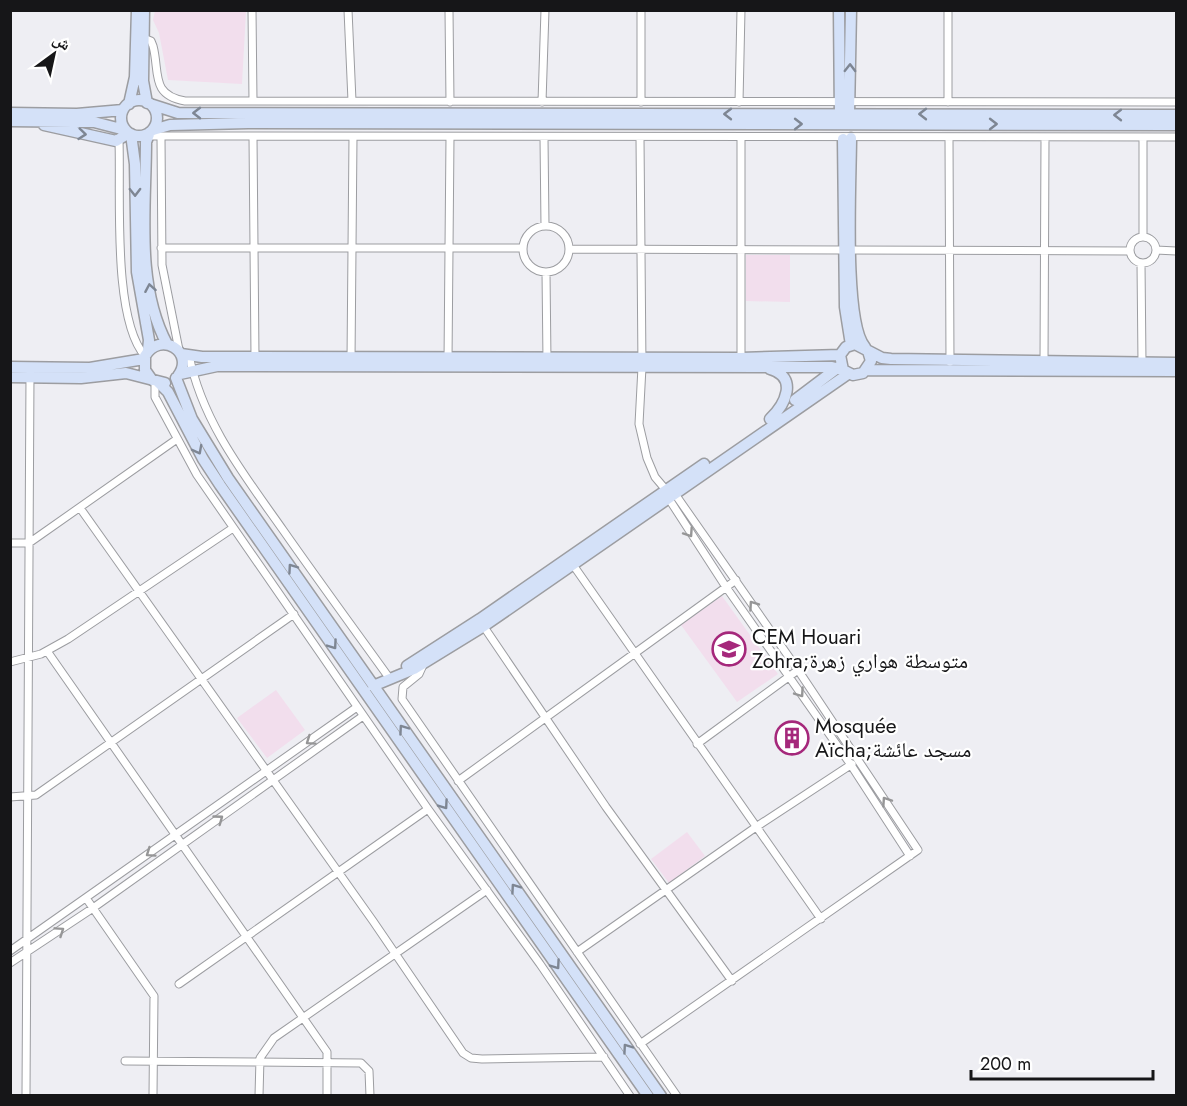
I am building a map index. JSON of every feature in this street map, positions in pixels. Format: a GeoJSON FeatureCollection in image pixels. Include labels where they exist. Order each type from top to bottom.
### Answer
{"type":"FeatureCollection","features":[{"type":"Feature","properties":{"kind":"street"},"geometry":{"type":"LineString","coordinates":[[137,10],[135,77],[121,118],[142,134],[161,248],[165,290],[183,353],[217,432],[237,464],[390,679]]}},
{"type":"Feature","properties":{"kind":"street"},"geometry":{"type":"LineString","coordinates":[[144,10],[143,81],[148,103],[157,118],[142,134],[135,164],[137,272],[149,340],[145,370],[168,392],[202,459],[648,1095]]}},
{"type":"Feature","properties":{"kind":"street"},"geometry":{"type":"LineString","coordinates":[[252,10],[253,101]]}},
{"type":"Feature","properties":{"kind":"street"},"geometry":{"type":"LineString","coordinates":[[348,10],[352,101]]}},
{"type":"Feature","properties":{"kind":"street"},"geometry":{"type":"LineString","coordinates":[[449,10],[450,102]]}},
{"type":"Feature","properties":{"kind":"street"},"geometry":{"type":"LineString","coordinates":[[542,102],[545,10]]}},
{"type":"Feature","properties":{"kind":"street"},"geometry":{"type":"LineString","coordinates":[[641,10],[641,102]]}},
{"type":"Feature","properties":{"kind":"street"},"geometry":{"type":"LineString","coordinates":[[739,102],[741,10]]}},
{"type":"Feature","properties":{"kind":"street"},"geometry":{"type":"LineString","coordinates":[[839,10],[844,102]]}},
{"type":"Feature","properties":{"kind":"street"},"geometry":{"type":"LineString","coordinates":[[843,118],[851,10]]}},
{"type":"Feature","properties":{"kind":"street"},"geometry":{"type":"LineString","coordinates":[[948,10],[948,102]]}},
{"type":"Feature","properties":{"kind":"street"},"geometry":{"type":"LineString","coordinates":[[142,38],[151,41],[153,46],[160,86],[170,97],[185,101],[1176,102]]}},
{"type":"Feature","properties":{"kind":"street"},"geometry":{"type":"LineString","coordinates":[[10,113],[77,114],[126,107],[139,100],[178,113],[843,118],[1176,125]]}},
{"type":"Feature","properties":{"kind":"street"},"geometry":{"type":"LineString","coordinates":[[32,122],[70,133],[119,141],[170,124],[1176,115]]}},
{"type":"Feature","properties":{"kind":"street"},"geometry":{"type":"LineString","coordinates":[[10,121],[94,122],[142,134],[254,137],[1176,137]]}},
{"type":"Feature","properties":{"kind":"street"},"geometry":{"type":"LineString","coordinates":[[142,134],[146,252],[155,314],[167,344]]}},
{"type":"Feature","properties":{"kind":"street"},"geometry":{"type":"LineString","coordinates":[[254,137],[255,357]]}},
{"type":"Feature","properties":{"kind":"street"},"geometry":{"type":"LineString","coordinates":[[351,362],[353,137]]}},
{"type":"Feature","properties":{"kind":"street"},"geometry":{"type":"LineString","coordinates":[[448,362],[450,137]]}},
{"type":"Feature","properties":{"kind":"street"},"geometry":{"type":"LineString","coordinates":[[1143,137],[1143,237]]}},
{"type":"Feature","properties":{"kind":"street"},"geometry":{"type":"LineString","coordinates":[[544,138],[545,226]]}},
{"type":"Feature","properties":{"kind":"street"},"geometry":{"type":"LineString","coordinates":[[640,138],[642,363],[639,424],[642,442],[655,477],[736,580],[918,850],[640,1044]]}},
{"type":"Feature","properties":{"kind":"street"},"geometry":{"type":"LineString","coordinates":[[741,138],[739,250],[741,363]]}},
{"type":"Feature","properties":{"kind":"street"},"geometry":{"type":"LineString","coordinates":[[373,686],[424,663],[669,495],[842,366],[850,345],[844,307],[847,251],[847,138]]}},
{"type":"Feature","properties":{"kind":"street"},"geometry":{"type":"LineString","coordinates":[[949,138],[950,362]]}},
{"type":"Feature","properties":{"kind":"street"},"geometry":{"type":"LineString","coordinates":[[1044,362],[1047,250],[1045,138]]}},
{"type":"Feature","properties":{"kind":"street"},"geometry":{"type":"LineString","coordinates":[[119,141],[120,237],[125,294],[135,341],[146,355]]}},
{"type":"Feature","properties":{"kind":"street"},"geometry":{"type":"LineString","coordinates":[[545,226],[557,229],[563,234],[569,249],[565,262],[553,271],[546,272],[532,268],[522,248],[528,234],[534,229],[545,226]]}},
{"type":"Feature","properties":{"kind":"street"},"geometry":{"type":"LineString","coordinates":[[1143,237],[1154,243],[1156,250],[1150,262],[1141,263],[1134,259],[1130,250],[1133,243],[1143,237]]}},
{"type":"Feature","properties":{"kind":"street"},"geometry":{"type":"LineString","coordinates":[[161,248],[522,248]]}},
{"type":"Feature","properties":{"kind":"street"},"geometry":{"type":"LineString","coordinates":[[569,249],[1130,250]]}},
{"type":"Feature","properties":{"kind":"street"},"geometry":{"type":"LineString","coordinates":[[1156,250],[1176,250]]}},
{"type":"Feature","properties":{"kind":"street"},"geometry":{"type":"LineString","coordinates":[[847,251],[858,335],[871,361],[867,370]]}},
{"type":"Feature","properties":{"kind":"street"},"geometry":{"type":"LineString","coordinates":[[1141,263],[1142,363]]}},
{"type":"Feature","properties":{"kind":"street"},"geometry":{"type":"LineString","coordinates":[[546,272],[547,362]]}},
{"type":"Feature","properties":{"kind":"street"},"geometry":{"type":"LineString","coordinates":[[10,377],[30,372],[90,368],[146,355],[153,346],[167,344],[183,353],[351,362]]}},
{"type":"Feature","properties":{"kind":"street"},"geometry":{"type":"LineString","coordinates":[[850,345],[866,349],[882,358],[950,362],[1176,363]]}},
{"type":"Feature","properties":{"kind":"street"},"geometry":{"type":"LineString","coordinates":[[183,353],[183,362],[178,376],[192,419],[228,478],[661,1095]]}},
{"type":"Feature","properties":{"kind":"street"},"geometry":{"type":"LineString","coordinates":[[10,367],[30,372],[81,378],[126,374],[170,382],[192,370],[217,366],[351,362],[741,363],[842,366],[858,375],[867,370],[1176,371]]}},
{"type":"Feature","properties":{"kind":"street"},"geometry":{"type":"LineString","coordinates":[[741,363],[764,367],[842,366]]}},
{"type":"Feature","properties":{"kind":"street"},"geometry":{"type":"LineString","coordinates":[[669,495],[842,366]]}},
{"type":"Feature","properties":{"kind":"street"},"geometry":{"type":"LineString","coordinates":[[764,367],[780,374],[787,388],[784,403],[770,418]]}},
{"type":"Feature","properties":{"kind":"street"},"geometry":{"type":"LineString","coordinates":[[26,1095],[30,372]]}},
{"type":"Feature","properties":{"kind":"street"},"geometry":{"type":"LineString","coordinates":[[155,381],[155,397],[177,439],[233,528],[428,810],[487,890],[630,1095]]}},
{"type":"Feature","properties":{"kind":"street"},"geometry":{"type":"LineString","coordinates":[[10,543],[29,543],[177,439]]}},
{"type":"Feature","properties":{"kind":"street"},"geometry":{"type":"LineString","coordinates":[[669,495],[726,587],[851,765],[910,856]]}},
{"type":"Feature","properties":{"kind":"street"},"geometry":{"type":"LineString","coordinates":[[80,508],[468,1057],[604,1057]]}},
{"type":"Feature","properties":{"kind":"street"},"geometry":{"type":"LineString","coordinates":[[10,662],[47,651],[233,528]]}},
{"type":"Feature","properties":{"kind":"street"},"geometry":{"type":"LineString","coordinates":[[570,561],[821,919]]}},
{"type":"Feature","properties":{"kind":"street"},"geometry":{"type":"LineString","coordinates":[[458,781],[736,580]]}},
{"type":"Feature","properties":{"kind":"street"},"geometry":{"type":"LineString","coordinates":[[10,797],[36,795],[294,614]]}},
{"type":"Feature","properties":{"kind":"street"},"geometry":{"type":"LineString","coordinates":[[390,679],[482,623]]}},
{"type":"Feature","properties":{"kind":"street"},"geometry":{"type":"LineString","coordinates":[[482,623],[666,890],[732,981]]}},
{"type":"Feature","properties":{"kind":"street"},"geometry":{"type":"LineString","coordinates":[[47,651],[248,936],[328,1055],[327,1095]]}},
{"type":"Feature","properties":{"kind":"street"},"geometry":{"type":"LineString","coordinates":[[424,663],[419,674],[403,687],[402,699],[677,1095]]}},
{"type":"Feature","properties":{"kind":"street"},"geometry":{"type":"LineString","coordinates":[[697,744],[798,670]]}},
{"type":"Feature","properties":{"kind":"street"},"geometry":{"type":"LineString","coordinates":[[10,951],[357,707]]}},
{"type":"Feature","properties":{"kind":"street"},"geometry":{"type":"LineString","coordinates":[[10,963],[184,845],[363,716]]}},
{"type":"Feature","properties":{"kind":"street"},"geometry":{"type":"LineString","coordinates":[[577,952],[858,759]]}},
{"type":"Feature","properties":{"kind":"street"},"geometry":{"type":"LineString","coordinates":[[179,984],[428,810]]}},
{"type":"Feature","properties":{"kind":"street"},"geometry":{"type":"LineString","coordinates":[[259,1095],[259,1062],[269,1043],[394,953],[487,890]]}},
{"type":"Feature","properties":{"kind":"street"},"geometry":{"type":"LineString","coordinates":[[86,898],[154,996],[153,1095]]}},
{"type":"Feature","properties":{"kind":"street"},"geometry":{"type":"LineString","coordinates":[[125,1061],[365,1065],[369,1071],[369,1095]]}},
{"type":"Feature","properties":{"kind":"shaded area"},"geometry":{"type":"Polygon","coordinates":[[[155,11],[246,11],[242,84],[168,80],[159,33],[153,20],[155,11]]]}},
{"type":"Feature","properties":{"kind":"shaded area"},"geometry":{"type":"Polygon","coordinates":[[[746,255],[790,255],[790,302],[746,301],[746,255]]]}},
{"type":"Feature","properties":{"kind":"shaded area","name":"CEM Houari Zohra;متوسطة هواري زهرة"},"geometry":{"type":"Polygon","coordinates":[[[722,596],[778,674],[737,702],[681,625],[722,596]]]}},
{"type":"Feature","properties":{"kind":"shaded area"},"geometry":{"type":"Polygon","coordinates":[[[276,690],[305,730],[267,758],[237,718],[276,690]]]}},
{"type":"Feature","properties":{"kind":"shaded area"},"geometry":{"type":"Polygon","coordinates":[[[687,832],[705,856],[669,883],[651,859],[687,832]]]}},
{"type":"Feature","properties":{"kind":"place","name":"CEM Houari Zohra;متوسطة هواري زهرة"},"geometry":{"type":"Point","coordinates":[729,649]}},
{"type":"Feature","properties":{"kind":"place","name":"Mosquée Aïcha;مسجد عائشة"},"geometry":{"type":"Point","coordinates":[792,738]}}]}
